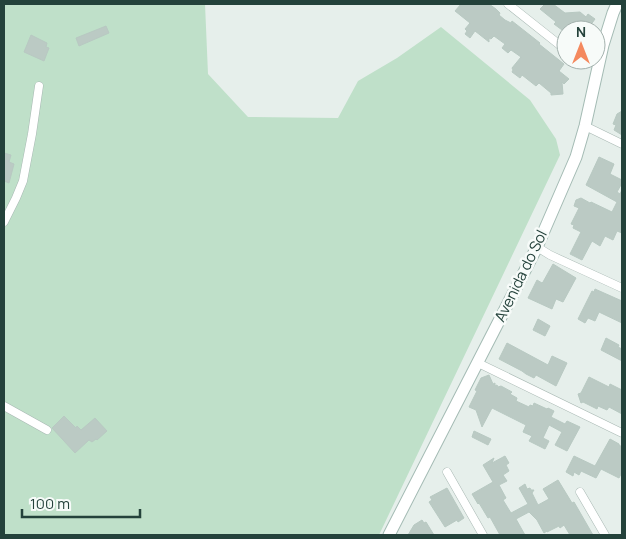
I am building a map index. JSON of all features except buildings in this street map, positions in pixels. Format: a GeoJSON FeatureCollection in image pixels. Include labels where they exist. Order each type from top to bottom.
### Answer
{"type":"FeatureCollection","features":[{"type":"Feature","properties":{"kind":"street"},"geometry":{"type":"LineString","coordinates":[[508,4],[556,42]]}},
{"type":"Feature","properties":{"kind":"street","name":"Avenida do Sol"},"geometry":{"type":"LineString","coordinates":[[389,535],[537,247],[576,157],[603,45],[613,13],[618,4]]}},
{"type":"Feature","properties":{"kind":"street"},"geometry":{"type":"LineString","coordinates":[[4,222],[23,181],[39,86]]}},
{"type":"Feature","properties":{"kind":"street"},"geometry":{"type":"LineString","coordinates":[[585,126],[622,144]]}},
{"type":"Feature","properties":{"kind":"street"},"geometry":{"type":"LineString","coordinates":[[537,247],[622,288]]}},
{"type":"Feature","properties":{"kind":"street"},"geometry":{"type":"LineString","coordinates":[[478,363],[622,433]]}},
{"type":"Feature","properties":{"kind":"street"},"geometry":{"type":"LineString","coordinates":[[4,406],[47,430]]}},
{"type":"Feature","properties":{"kind":"street"},"geometry":{"type":"LineString","coordinates":[[447,472],[483,535]]}},
{"type":"Feature","properties":{"kind":"street"},"geometry":{"type":"LineString","coordinates":[[580,492],[606,535]]}},
{"type":"Feature","properties":{"kind":"green space"},"geometry":{"type":"Polygon","coordinates":[[[4,4],[205,4],[208,74],[248,117],[338,118],[358,81],[397,58],[441,27],[530,100],[556,139],[560,155],[379,535],[4,535],[4,4]]]}}]}
